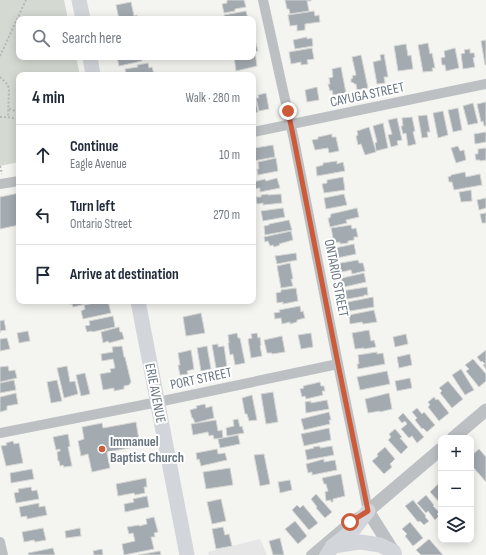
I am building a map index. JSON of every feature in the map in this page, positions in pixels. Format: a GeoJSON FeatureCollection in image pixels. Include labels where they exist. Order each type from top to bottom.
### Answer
{"type":"FeatureCollection","features":[{"type":"Feature","properties":{"kind":"main road"},"geometry":{"type":"LineString","coordinates":[[79,0],[82,16]]}},
{"type":"Feature","properties":{"kind":"main road"},"geometry":{"type":"LineString","coordinates":[[91,60],[93,72]]}},
{"type":"Feature","properties":{"kind":"main road","name":"ERIE AVENUE"},"geometry":{"type":"LineString","coordinates":[[139,304],[187,555]]}},
{"type":"Feature","properties":{"kind":"main road"},"geometry":{"type":"LineString","coordinates":[[330,551],[354,530],[368,511]]}},
{"type":"Feature","properties":{"kind":"main road"},"geometry":{"type":"LineString","coordinates":[[330,551],[360,542],[380,545],[395,553]]}},
{"type":"Feature","properties":{"kind":"street","name":"ONTARIO STREET"},"geometry":{"type":"LineString","coordinates":[[263,0],[291,124],[368,511],[395,553]]}},
{"type":"Feature","properties":{"kind":"street","name":"CAYUGA STREET"},"geometry":{"type":"LineString","coordinates":[[256,131],[486,84]]}},
{"type":"Feature","properties":{"kind":"street"},"geometry":{"type":"LineString","coordinates":[[0,184],[16,181]]}},
{"type":"Feature","properties":{"kind":"street","name":"PORT STREET"},"geometry":{"type":"LineString","coordinates":[[0,433],[158,402],[338,364]]}},
{"type":"Feature","properties":{"kind":"street"},"geometry":{"type":"LineString","coordinates":[[457,435],[486,410]]}},
{"type":"Feature","properties":{"kind":"street"},"geometry":{"type":"LineString","coordinates":[[311,555],[350,522],[368,511],[438,451]]}},
{"type":"Feature","properties":{"kind":"street"},"geometry":{"type":"LineString","coordinates":[[0,542],[3,555]]}},
{"type":"Feature","properties":{"kind":"path"},"geometry":{"type":"LineString","coordinates":[[19,16],[26,0]]}},
{"type":"Feature","properties":{"kind":"path"},"geometry":{"type":"LineString","coordinates":[[0,56],[16,22]]}},
{"type":"Feature","properties":{"kind":"path"},"geometry":{"type":"LineString","coordinates":[[0,76],[8,85],[9,90],[8,117]]}},
{"type":"Feature","properties":{"kind":"path"},"geometry":{"type":"LineString","coordinates":[[8,109],[16,111]]}},
{"type":"Feature","properties":{"kind":"path"},"geometry":{"type":"LineString","coordinates":[[0,117],[16,118]]}},
{"type":"Feature","properties":{"kind":"shaded area"},"geometry":{"type":"Polygon","coordinates":[[[0,0],[64,0],[67,16],[16,16],[16,60],[77,60],[79,72],[16,72],[16,163],[0,166],[0,0]]]}},
{"type":"Feature","properties":{"kind":"shaded area"},"geometry":{"type":"Polygon","coordinates":[[[260,539],[267,555],[209,555],[208,552],[260,539]]]}},
{"type":"Feature","properties":{"kind":"building"},"geometry":{"type":"Polygon","coordinates":[[[227,0],[244,0],[246,7],[224,13],[222,4],[227,3],[227,0]]]}},
{"type":"Feature","properties":{"kind":"building"},"geometry":{"type":"Polygon","coordinates":[[[285,0],[311,0],[307,1],[309,11],[290,14],[285,0]]]}},
{"type":"Feature","properties":{"kind":"building"},"geometry":{"type":"Polygon","coordinates":[[[131,2],[134,16],[118,16],[116,5],[131,2]]]}},
{"type":"Feature","properties":{"kind":"building"},"geometry":{"type":"Polygon","coordinates":[[[246,11],[247,16],[224,16],[246,11]]]}},
{"type":"Feature","properties":{"kind":"building"},"geometry":{"type":"Polygon","coordinates":[[[314,11],[315,16],[319,15],[320,22],[305,24],[305,30],[297,31],[297,25],[290,26],[288,15],[314,11]]]}},
{"type":"Feature","properties":{"kind":"building"},"geometry":{"type":"Polygon","coordinates":[[[307,37],[307,39],[312,38],[313,46],[295,49],[293,40],[307,37]]]}},
{"type":"Feature","properties":{"kind":"building"},"geometry":{"type":"Polygon","coordinates":[[[486,40],[486,65],[485,65],[481,41],[486,40]]]}},
{"type":"Feature","properties":{"kind":"building"},"geometry":{"type":"Polygon","coordinates":[[[428,43],[435,68],[432,68],[433,71],[423,72],[418,45],[428,43]]]}},
{"type":"Feature","properties":{"kind":"building"},"geometry":{"type":"Polygon","coordinates":[[[406,44],[408,56],[411,55],[413,69],[398,71],[394,46],[406,44]]]}},
{"type":"Feature","properties":{"kind":"building"},"geometry":{"type":"Polygon","coordinates":[[[312,48],[314,59],[307,60],[308,64],[301,65],[301,62],[291,64],[289,52],[312,48]]]}},
{"type":"Feature","properties":{"kind":"building"},"geometry":{"type":"Polygon","coordinates":[[[455,48],[459,68],[446,71],[445,65],[442,65],[441,58],[445,57],[444,51],[455,48]]]}},
{"type":"Feature","properties":{"kind":"building"},"geometry":{"type":"Polygon","coordinates":[[[470,49],[470,53],[474,53],[475,57],[473,58],[475,67],[463,69],[461,54],[465,53],[464,50],[470,49]]]}},
{"type":"Feature","properties":{"kind":"building"},"geometry":{"type":"Polygon","coordinates":[[[384,54],[388,77],[384,77],[385,83],[377,84],[373,62],[381,60],[380,55],[384,54]]]}},
{"type":"Feature","properties":{"kind":"building"},"geometry":{"type":"Polygon","coordinates":[[[361,55],[368,88],[357,90],[356,84],[351,82],[351,79],[353,78],[352,76],[356,75],[352,57],[361,55]]]}},
{"type":"Feature","properties":{"kind":"building"},"geometry":{"type":"Polygon","coordinates":[[[118,60],[142,61],[119,66],[118,60]]]}},
{"type":"Feature","properties":{"kind":"building"},"geometry":{"type":"Polygon","coordinates":[[[234,60],[256,60],[257,66],[236,71],[234,60]]]}},
{"type":"Feature","properties":{"kind":"building"},"geometry":{"type":"Polygon","coordinates":[[[148,63],[149,68],[152,67],[153,72],[126,72],[125,69],[138,67],[137,65],[148,63]]]}},
{"type":"Feature","properties":{"kind":"building"},"geometry":{"type":"Polygon","coordinates":[[[341,67],[346,93],[333,95],[328,84],[330,84],[329,78],[333,77],[332,69],[341,67]]]}},
{"type":"Feature","properties":{"kind":"building"},"geometry":{"type":"Polygon","coordinates":[[[317,87],[319,100],[307,102],[305,90],[317,87]]]}},
{"type":"Feature","properties":{"kind":"building"},"geometry":{"type":"Polygon","coordinates":[[[266,93],[269,109],[259,111],[256,98],[259,98],[258,95],[266,93]]]}},
{"type":"Feature","properties":{"kind":"building"},"geometry":{"type":"Polygon","coordinates":[[[486,102],[486,126],[484,126],[483,121],[481,122],[477,104],[486,102]]]}},
{"type":"Feature","properties":{"kind":"building"},"geometry":{"type":"Polygon","coordinates":[[[473,103],[478,123],[468,125],[463,106],[473,103]]]}},
{"type":"Feature","properties":{"kind":"building"},"geometry":{"type":"Polygon","coordinates":[[[458,108],[462,130],[453,132],[448,110],[458,108]]]}},
{"type":"Feature","properties":{"kind":"building"},"geometry":{"type":"Polygon","coordinates":[[[443,111],[448,135],[438,138],[433,113],[443,111]]]}},
{"type":"Feature","properties":{"kind":"building"},"geometry":{"type":"Polygon","coordinates":[[[427,115],[430,132],[427,132],[428,137],[422,138],[418,116],[427,115]]]}},
{"type":"Feature","properties":{"kind":"building"},"geometry":{"type":"Polygon","coordinates":[[[412,117],[415,131],[413,132],[416,144],[408,146],[406,133],[403,134],[401,126],[403,126],[402,118],[412,117]]]}},
{"type":"Feature","properties":{"kind":"building"},"geometry":{"type":"Polygon","coordinates":[[[397,118],[402,140],[397,141],[398,145],[391,147],[388,135],[392,134],[388,120],[397,118]]]}},
{"type":"Feature","properties":{"kind":"building"},"geometry":{"type":"Polygon","coordinates":[[[383,123],[388,148],[376,151],[375,143],[377,142],[373,126],[383,123]]]}},
{"type":"Feature","properties":{"kind":"building"},"geometry":{"type":"Polygon","coordinates":[[[369,127],[376,152],[365,155],[361,144],[358,145],[356,136],[358,135],[357,131],[369,127]]]}},
{"type":"Feature","properties":{"kind":"building"},"geometry":{"type":"Polygon","coordinates":[[[486,132],[486,142],[475,144],[474,134],[486,132]]]}},
{"type":"Feature","properties":{"kind":"building"},"geometry":{"type":"Polygon","coordinates":[[[332,134],[332,137],[336,137],[339,151],[329,153],[328,148],[315,150],[312,140],[332,134]]]}},
{"type":"Feature","properties":{"kind":"building"},"geometry":{"type":"Polygon","coordinates":[[[273,145],[275,157],[256,160],[256,148],[273,145]]]}},
{"type":"Feature","properties":{"kind":"building"},"geometry":{"type":"Polygon","coordinates":[[[458,146],[460,151],[464,150],[466,160],[456,163],[451,148],[458,146]]]}},
{"type":"Feature","properties":{"kind":"building"},"geometry":{"type":"Polygon","coordinates":[[[486,148],[486,160],[476,160],[475,154],[478,154],[478,149],[486,148]]]}},
{"type":"Feature","properties":{"kind":"building"},"geometry":{"type":"Polygon","coordinates":[[[276,158],[278,171],[258,175],[258,162],[276,158]]]}},
{"type":"Feature","properties":{"kind":"building"},"geometry":{"type":"Polygon","coordinates":[[[337,161],[337,164],[343,162],[345,171],[317,176],[316,167],[323,165],[323,163],[337,161]]]}},
{"type":"Feature","properties":{"kind":"building"},"geometry":{"type":"Polygon","coordinates":[[[465,172],[466,177],[480,174],[482,185],[454,190],[452,182],[449,182],[448,177],[465,172]]]}},
{"type":"Feature","properties":{"kind":"building"},"geometry":{"type":"Polygon","coordinates":[[[343,177],[345,190],[324,193],[322,184],[327,183],[327,180],[343,177]]]}},
{"type":"Feature","properties":{"kind":"building"},"geometry":{"type":"Polygon","coordinates":[[[277,178],[280,188],[260,192],[260,188],[256,189],[256,181],[265,179],[266,181],[277,178]]]}},
{"type":"Feature","properties":{"kind":"building"},"geometry":{"type":"Polygon","coordinates":[[[471,190],[472,201],[461,202],[459,192],[471,190]]]}},
{"type":"Feature","properties":{"kind":"building"},"geometry":{"type":"Polygon","coordinates":[[[16,194],[16,226],[0,229],[0,197],[16,194]]]}},
{"type":"Feature","properties":{"kind":"building"},"geometry":{"type":"Polygon","coordinates":[[[281,194],[282,203],[263,205],[263,203],[257,204],[256,197],[261,197],[261,195],[281,194]]]}},
{"type":"Feature","properties":{"kind":"building"},"geometry":{"type":"Polygon","coordinates":[[[344,194],[347,205],[326,209],[324,198],[344,194]]]}},
{"type":"Feature","properties":{"kind":"building"},"geometry":{"type":"Polygon","coordinates":[[[486,198],[486,208],[479,210],[477,200],[486,198]]]}},
{"type":"Feature","properties":{"kind":"building"},"geometry":{"type":"Polygon","coordinates":[[[283,208],[285,217],[263,221],[261,211],[283,208]]]}},
{"type":"Feature","properties":{"kind":"building"},"geometry":{"type":"Polygon","coordinates":[[[357,208],[359,217],[346,220],[347,223],[330,227],[328,218],[330,218],[331,214],[357,208]]]}},
{"type":"Feature","properties":{"kind":"building"},"geometry":{"type":"Polygon","coordinates":[[[486,213],[486,223],[482,223],[480,214],[486,213]]]}},
{"type":"Feature","properties":{"kind":"building"},"geometry":{"type":"Polygon","coordinates":[[[289,220],[292,230],[265,235],[264,226],[289,220]]]}},
{"type":"Feature","properties":{"kind":"building"},"geometry":{"type":"Polygon","coordinates":[[[351,225],[352,229],[356,228],[358,237],[354,237],[354,240],[348,241],[348,243],[334,243],[331,228],[351,225]]]}},
{"type":"Feature","properties":{"kind":"building"},"geometry":{"type":"Polygon","coordinates":[[[291,231],[293,240],[274,247],[273,245],[270,246],[268,241],[265,242],[264,237],[291,231]]]}},
{"type":"Feature","properties":{"kind":"building"},"geometry":{"type":"Polygon","coordinates":[[[354,244],[356,254],[337,258],[335,248],[354,244]]]}},
{"type":"Feature","properties":{"kind":"building"},"geometry":{"type":"Polygon","coordinates":[[[296,253],[297,260],[277,264],[275,256],[296,253]]]}},
{"type":"Feature","properties":{"kind":"building"},"geometry":{"type":"Polygon","coordinates":[[[358,260],[359,263],[363,263],[365,271],[352,274],[351,270],[337,273],[335,264],[358,260]]]}},
{"type":"Feature","properties":{"kind":"building"},"geometry":{"type":"Polygon","coordinates":[[[290,263],[293,286],[281,288],[277,266],[290,263]]]}},
{"type":"Feature","properties":{"kind":"building"},"geometry":{"type":"Polygon","coordinates":[[[364,273],[366,282],[340,288],[338,279],[364,273]]]}},
{"type":"Feature","properties":{"kind":"building"},"geometry":{"type":"Polygon","coordinates":[[[367,287],[368,295],[342,300],[341,291],[367,287]]]}},
{"type":"Feature","properties":{"kind":"building"},"geometry":{"type":"Polygon","coordinates":[[[296,288],[298,301],[283,304],[283,302],[277,303],[276,293],[281,292],[281,290],[296,288]]]}},
{"type":"Feature","properties":{"kind":"building"},"geometry":{"type":"Polygon","coordinates":[[[373,297],[374,307],[344,312],[343,303],[373,297]]]}},
{"type":"Feature","properties":{"kind":"building"},"geometry":{"type":"Polygon","coordinates":[[[72,304],[86,304],[73,307],[72,304]]]}},
{"type":"Feature","properties":{"kind":"building"},"geometry":{"type":"Polygon","coordinates":[[[109,304],[111,313],[83,319],[81,311],[85,309],[84,305],[109,304]]]}},
{"type":"Feature","properties":{"kind":"building"},"geometry":{"type":"Polygon","coordinates":[[[300,306],[301,312],[303,311],[305,318],[290,324],[290,322],[282,324],[281,318],[275,319],[274,313],[280,312],[279,310],[300,306]]]}},
{"type":"Feature","properties":{"kind":"building"},"geometry":{"type":"Polygon","coordinates":[[[374,310],[377,322],[350,324],[349,315],[374,310]]]}},
{"type":"Feature","properties":{"kind":"building"},"geometry":{"type":"Polygon","coordinates":[[[201,313],[205,333],[186,336],[183,317],[201,313]]]}},
{"type":"Feature","properties":{"kind":"building"},"geometry":{"type":"Polygon","coordinates":[[[113,316],[115,327],[87,332],[85,326],[90,325],[89,321],[113,316]]]}},
{"type":"Feature","properties":{"kind":"building"},"geometry":{"type":"Polygon","coordinates":[[[4,320],[6,330],[0,331],[0,321],[4,320]]]}},
{"type":"Feature","properties":{"kind":"building"},"geometry":{"type":"Polygon","coordinates":[[[119,327],[124,339],[103,343],[101,332],[119,327]]]}},
{"type":"Feature","properties":{"kind":"building"},"geometry":{"type":"Polygon","coordinates":[[[369,330],[371,341],[374,340],[376,347],[355,349],[352,333],[369,330]]]}},
{"type":"Feature","properties":{"kind":"building"},"geometry":{"type":"Polygon","coordinates":[[[28,331],[30,341],[19,343],[17,333],[28,331]]]}},
{"type":"Feature","properties":{"kind":"building"},"geometry":{"type":"Polygon","coordinates":[[[237,333],[238,338],[240,338],[245,363],[235,365],[233,354],[230,355],[228,335],[237,333]]]}},
{"type":"Feature","properties":{"kind":"building"},"geometry":{"type":"Polygon","coordinates":[[[257,333],[258,338],[260,337],[262,356],[251,358],[248,339],[252,338],[251,334],[257,333]]]}},
{"type":"Feature","properties":{"kind":"building"},"geometry":{"type":"Polygon","coordinates":[[[311,333],[313,347],[301,349],[298,335],[311,333]]]}},
{"type":"Feature","properties":{"kind":"building"},"geometry":{"type":"Polygon","coordinates":[[[406,334],[408,344],[395,347],[393,337],[406,334]]]}},
{"type":"Feature","properties":{"kind":"building"},"geometry":{"type":"Polygon","coordinates":[[[282,336],[285,352],[272,354],[267,353],[264,340],[282,336]]]}},
{"type":"Feature","properties":{"kind":"building"},"geometry":{"type":"Polygon","coordinates":[[[7,338],[10,349],[0,351],[0,339],[7,338]]]}},
{"type":"Feature","properties":{"kind":"building"},"geometry":{"type":"Polygon","coordinates":[[[218,344],[218,347],[224,346],[227,367],[216,368],[212,345],[218,344]]]}},
{"type":"Feature","properties":{"kind":"building"},"geometry":{"type":"Polygon","coordinates":[[[122,346],[131,382],[129,385],[124,386],[124,389],[114,391],[114,388],[103,390],[100,374],[111,372],[110,369],[115,368],[113,359],[102,361],[101,354],[113,352],[112,347],[122,346]]]}},
{"type":"Feature","properties":{"kind":"building"},"geometry":{"type":"Polygon","coordinates":[[[207,346],[211,369],[201,371],[197,348],[207,346]]]}},
{"type":"Feature","properties":{"kind":"building"},"geometry":{"type":"Polygon","coordinates":[[[191,350],[194,369],[187,371],[188,374],[180,375],[178,353],[191,350]]]}},
{"type":"Feature","properties":{"kind":"building"},"geometry":{"type":"Polygon","coordinates":[[[486,350],[486,369],[483,365],[485,364],[477,357],[486,350]]]}},
{"type":"Feature","properties":{"kind":"building"},"geometry":{"type":"Polygon","coordinates":[[[377,352],[377,354],[383,353],[385,364],[358,369],[358,355],[377,352]]]}},
{"type":"Feature","properties":{"kind":"building"},"geometry":{"type":"Polygon","coordinates":[[[410,354],[412,365],[399,368],[397,357],[410,354]]]}},
{"type":"Feature","properties":{"kind":"building"},"geometry":{"type":"Polygon","coordinates":[[[473,359],[486,374],[486,381],[479,387],[466,371],[469,369],[465,365],[473,359]]]}},
{"type":"Feature","properties":{"kind":"building"},"geometry":{"type":"Polygon","coordinates":[[[8,366],[9,371],[15,370],[17,378],[0,382],[0,367],[8,366]]]}},
{"type":"Feature","properties":{"kind":"building"},"geometry":{"type":"Polygon","coordinates":[[[67,366],[70,382],[75,381],[78,394],[64,398],[57,368],[67,366]]]}},
{"type":"Feature","properties":{"kind":"building"},"geometry":{"type":"Polygon","coordinates":[[[461,369],[474,390],[465,395],[452,375],[461,369]]]}},
{"type":"Feature","properties":{"kind":"building"},"geometry":{"type":"Polygon","coordinates":[[[387,371],[390,384],[360,390],[357,377],[387,371]]]}},
{"type":"Feature","properties":{"kind":"building"},"geometry":{"type":"Polygon","coordinates":[[[85,373],[90,394],[81,396],[76,375],[85,373]]]}},
{"type":"Feature","properties":{"kind":"building"},"geometry":{"type":"Polygon","coordinates":[[[410,378],[412,388],[397,391],[395,381],[410,378]]]}},
{"type":"Feature","properties":{"kind":"building"},"geometry":{"type":"Polygon","coordinates":[[[14,380],[16,390],[0,393],[0,383],[14,380]]]}},
{"type":"Feature","properties":{"kind":"building"},"geometry":{"type":"Polygon","coordinates":[[[57,380],[62,401],[51,403],[47,382],[57,380]]]}},
{"type":"Feature","properties":{"kind":"building"},"geometry":{"type":"Polygon","coordinates":[[[448,381],[463,399],[452,408],[440,393],[442,391],[439,388],[448,381]]]}},
{"type":"Feature","properties":{"kind":"building"},"geometry":{"type":"Polygon","coordinates":[[[320,382],[321,386],[324,386],[325,391],[322,391],[323,395],[306,399],[305,396],[302,397],[300,389],[304,388],[303,386],[320,382]]]}},
{"type":"Feature","properties":{"kind":"building"},"geometry":{"type":"Polygon","coordinates":[[[273,392],[278,422],[266,424],[261,394],[273,392]]]}},
{"type":"Feature","properties":{"kind":"building"},"geometry":{"type":"Polygon","coordinates":[[[16,393],[18,404],[7,406],[7,410],[0,412],[0,397],[16,393]]]}},
{"type":"Feature","properties":{"kind":"building"},"geometry":{"type":"Polygon","coordinates":[[[389,393],[392,409],[368,413],[365,399],[389,393]]]}},
{"type":"Feature","properties":{"kind":"building"},"geometry":{"type":"Polygon","coordinates":[[[252,395],[257,420],[249,421],[247,414],[245,414],[242,398],[252,395]]]}},
{"type":"Feature","properties":{"kind":"building"},"geometry":{"type":"Polygon","coordinates":[[[434,397],[436,400],[438,399],[449,413],[439,421],[428,407],[430,405],[428,402],[434,397]]]}},
{"type":"Feature","properties":{"kind":"building"},"geometry":{"type":"Polygon","coordinates":[[[327,400],[329,409],[306,413],[305,402],[311,401],[311,403],[327,400]]]}},
{"type":"Feature","properties":{"kind":"building"},"geometry":{"type":"Polygon","coordinates":[[[205,404],[206,408],[212,406],[214,418],[195,423],[190,410],[197,408],[196,406],[205,404]]]}},
{"type":"Feature","properties":{"kind":"building"},"geometry":{"type":"Polygon","coordinates":[[[417,408],[422,414],[424,412],[435,425],[427,432],[423,428],[422,429],[415,420],[417,418],[412,412],[417,408]]]}},
{"type":"Feature","properties":{"kind":"building"},"geometry":{"type":"Polygon","coordinates":[[[329,412],[331,420],[329,420],[330,424],[304,430],[301,419],[329,412]]]}},
{"type":"Feature","properties":{"kind":"building"},"geometry":{"type":"Polygon","coordinates":[[[403,413],[424,437],[417,443],[412,436],[409,438],[401,429],[407,424],[405,421],[402,423],[398,418],[403,413]]]}},
{"type":"Feature","properties":{"kind":"building"},"geometry":{"type":"Polygon","coordinates":[[[238,419],[240,427],[242,426],[244,433],[227,436],[226,428],[234,426],[233,420],[238,419]]]}},
{"type":"Feature","properties":{"kind":"building"},"geometry":{"type":"Polygon","coordinates":[[[216,420],[218,431],[222,430],[223,438],[214,439],[213,435],[209,436],[208,432],[193,435],[191,424],[216,420]]]}},
{"type":"Feature","properties":{"kind":"building","name":"Immanuel Baptist Church"},"geometry":{"type":"Polygon","coordinates":[[[136,422],[140,446],[107,452],[110,468],[92,472],[88,454],[81,456],[78,441],[84,439],[82,427],[102,423],[103,428],[136,422]]]}},
{"type":"Feature","properties":{"kind":"building"},"geometry":{"type":"Polygon","coordinates":[[[329,428],[331,440],[304,446],[301,434],[329,428]]]}},
{"type":"Feature","properties":{"kind":"building"},"geometry":{"type":"Polygon","coordinates":[[[395,429],[402,437],[400,438],[408,447],[401,454],[388,440],[391,437],[389,434],[395,429]]]}},
{"type":"Feature","properties":{"kind":"building"},"geometry":{"type":"Polygon","coordinates":[[[68,434],[70,446],[68,447],[72,466],[64,467],[63,465],[60,466],[58,461],[57,452],[60,451],[60,449],[56,450],[53,437],[68,434]]]}},
{"type":"Feature","properties":{"kind":"building"},"geometry":{"type":"Polygon","coordinates":[[[238,435],[240,444],[220,448],[218,439],[238,435]]]}},
{"type":"Feature","properties":{"kind":"building"},"geometry":{"type":"Polygon","coordinates":[[[13,441],[14,444],[19,443],[23,463],[6,466],[1,446],[7,445],[6,443],[13,441]]]}},
{"type":"Feature","properties":{"kind":"building"},"geometry":{"type":"Polygon","coordinates":[[[320,446],[320,448],[332,446],[334,455],[307,460],[305,450],[320,446]]]}},
{"type":"Feature","properties":{"kind":"building"},"geometry":{"type":"Polygon","coordinates":[[[385,447],[395,459],[390,464],[392,467],[384,474],[372,461],[385,447]]]}},
{"type":"Feature","properties":{"kind":"building"},"geometry":{"type":"Polygon","coordinates":[[[217,449],[218,454],[225,453],[227,460],[201,466],[199,459],[197,460],[196,453],[217,449]]]}},
{"type":"Feature","properties":{"kind":"building"},"geometry":{"type":"Polygon","coordinates":[[[479,449],[486,457],[486,482],[474,468],[474,453],[479,449]]]}},
{"type":"Feature","properties":{"kind":"building"},"geometry":{"type":"Polygon","coordinates":[[[264,454],[270,484],[260,486],[254,455],[264,454]]]}},
{"type":"Feature","properties":{"kind":"building"},"geometry":{"type":"Polygon","coordinates":[[[324,459],[324,462],[335,460],[337,470],[312,475],[312,472],[308,473],[306,464],[324,459]]]}},
{"type":"Feature","properties":{"kind":"building"},"geometry":{"type":"Polygon","coordinates":[[[230,468],[233,485],[206,489],[203,472],[230,468]]]}},
{"type":"Feature","properties":{"kind":"building"},"geometry":{"type":"Polygon","coordinates":[[[32,469],[34,479],[11,483],[10,473],[32,469]]]}},
{"type":"Feature","properties":{"kind":"building"},"geometry":{"type":"Polygon","coordinates":[[[341,474],[345,496],[333,499],[333,502],[331,502],[331,500],[326,501],[325,492],[328,491],[322,478],[341,474]]]}},
{"type":"Feature","properties":{"kind":"building"},"geometry":{"type":"Polygon","coordinates":[[[146,478],[147,487],[144,487],[145,493],[135,495],[134,493],[118,496],[116,484],[146,478]]]}},
{"type":"Feature","properties":{"kind":"building"},"geometry":{"type":"Polygon","coordinates":[[[290,480],[292,490],[280,493],[278,482],[290,480]]]}},
{"type":"Feature","properties":{"kind":"building"},"geometry":{"type":"Polygon","coordinates":[[[438,484],[438,501],[430,492],[438,484]]]}},
{"type":"Feature","properties":{"kind":"building"},"geometry":{"type":"Polygon","coordinates":[[[31,487],[32,491],[37,490],[39,499],[16,503],[14,493],[19,492],[18,489],[31,487]]]}},
{"type":"Feature","properties":{"kind":"building"},"geometry":{"type":"Polygon","coordinates":[[[316,494],[332,512],[325,518],[316,508],[317,507],[311,499],[316,494]]]}},
{"type":"Feature","properties":{"kind":"building"},"geometry":{"type":"Polygon","coordinates":[[[426,495],[438,511],[438,517],[435,520],[428,511],[426,513],[417,503],[426,495]]]}},
{"type":"Feature","properties":{"kind":"building"},"geometry":{"type":"Polygon","coordinates":[[[147,496],[149,507],[125,512],[124,504],[134,502],[133,499],[147,496]]]}},
{"type":"Feature","properties":{"kind":"building"},"geometry":{"type":"Polygon","coordinates":[[[221,499],[226,521],[212,524],[207,502],[221,499]]]}},
{"type":"Feature","properties":{"kind":"building"},"geometry":{"type":"Polygon","coordinates":[[[413,500],[429,521],[424,525],[420,521],[418,522],[405,506],[413,500]]]}},
{"type":"Feature","properties":{"kind":"building"},"geometry":{"type":"Polygon","coordinates":[[[39,503],[39,507],[45,506],[47,515],[27,519],[27,516],[21,517],[19,507],[39,503]]]}},
{"type":"Feature","properties":{"kind":"building"},"geometry":{"type":"Polygon","coordinates":[[[297,505],[300,508],[303,505],[318,523],[309,530],[292,510],[297,505]]]}},
{"type":"Feature","properties":{"kind":"building"},"geometry":{"type":"Polygon","coordinates":[[[154,517],[158,532],[154,533],[155,537],[151,537],[154,549],[124,555],[122,544],[135,541],[133,533],[129,534],[127,527],[147,524],[146,519],[154,517]]]}},
{"type":"Feature","properties":{"kind":"building"},"geometry":{"type":"Polygon","coordinates":[[[295,521],[307,536],[298,544],[285,529],[295,521]]]}},
{"type":"Feature","properties":{"kind":"building"},"geometry":{"type":"Polygon","coordinates":[[[410,522],[423,538],[413,546],[405,536],[407,534],[402,529],[410,522]]]}},
{"type":"Feature","properties":{"kind":"building"},"geometry":{"type":"Polygon","coordinates":[[[223,527],[225,535],[229,534],[232,546],[216,549],[212,529],[223,527]]]}},
{"type":"Feature","properties":{"kind":"building"},"geometry":{"type":"Polygon","coordinates":[[[43,528],[46,540],[24,542],[22,532],[43,528]]]}},
{"type":"Feature","properties":{"kind":"building"},"geometry":{"type":"Polygon","coordinates":[[[80,528],[81,536],[66,538],[65,531],[80,528]]]}},
{"type":"Feature","properties":{"kind":"building"},"geometry":{"type":"Polygon","coordinates":[[[280,538],[284,555],[273,555],[269,541],[280,538]]]}},
{"type":"Feature","properties":{"kind":"building"},"geometry":{"type":"Polygon","coordinates":[[[429,539],[443,555],[421,555],[416,550],[429,539]]]}},
{"type":"Feature","properties":{"kind":"building"},"geometry":{"type":"Polygon","coordinates":[[[53,548],[55,555],[29,555],[28,553],[53,548]]]}},
{"type":"Feature","properties":{"kind":"building"},"geometry":{"type":"Polygon","coordinates":[[[102,549],[103,555],[94,555],[93,551],[102,549]]]}},
{"type":"Feature","properties":{"kind":"building"},"geometry":{"type":"Polygon","coordinates":[[[160,551],[161,555],[138,555],[160,551]]]}},
{"type":"Feature","properties":{"kind":"place","name":"Immanuel Baptist Church"},"geometry":{"type":"Point","coordinates":[102,449]}},
{"type":"Feature","properties":{"kind":"route"},"geometry":{"type":"LineString","coordinates":[[288,111],[368,511],[350,522]]}}]}
